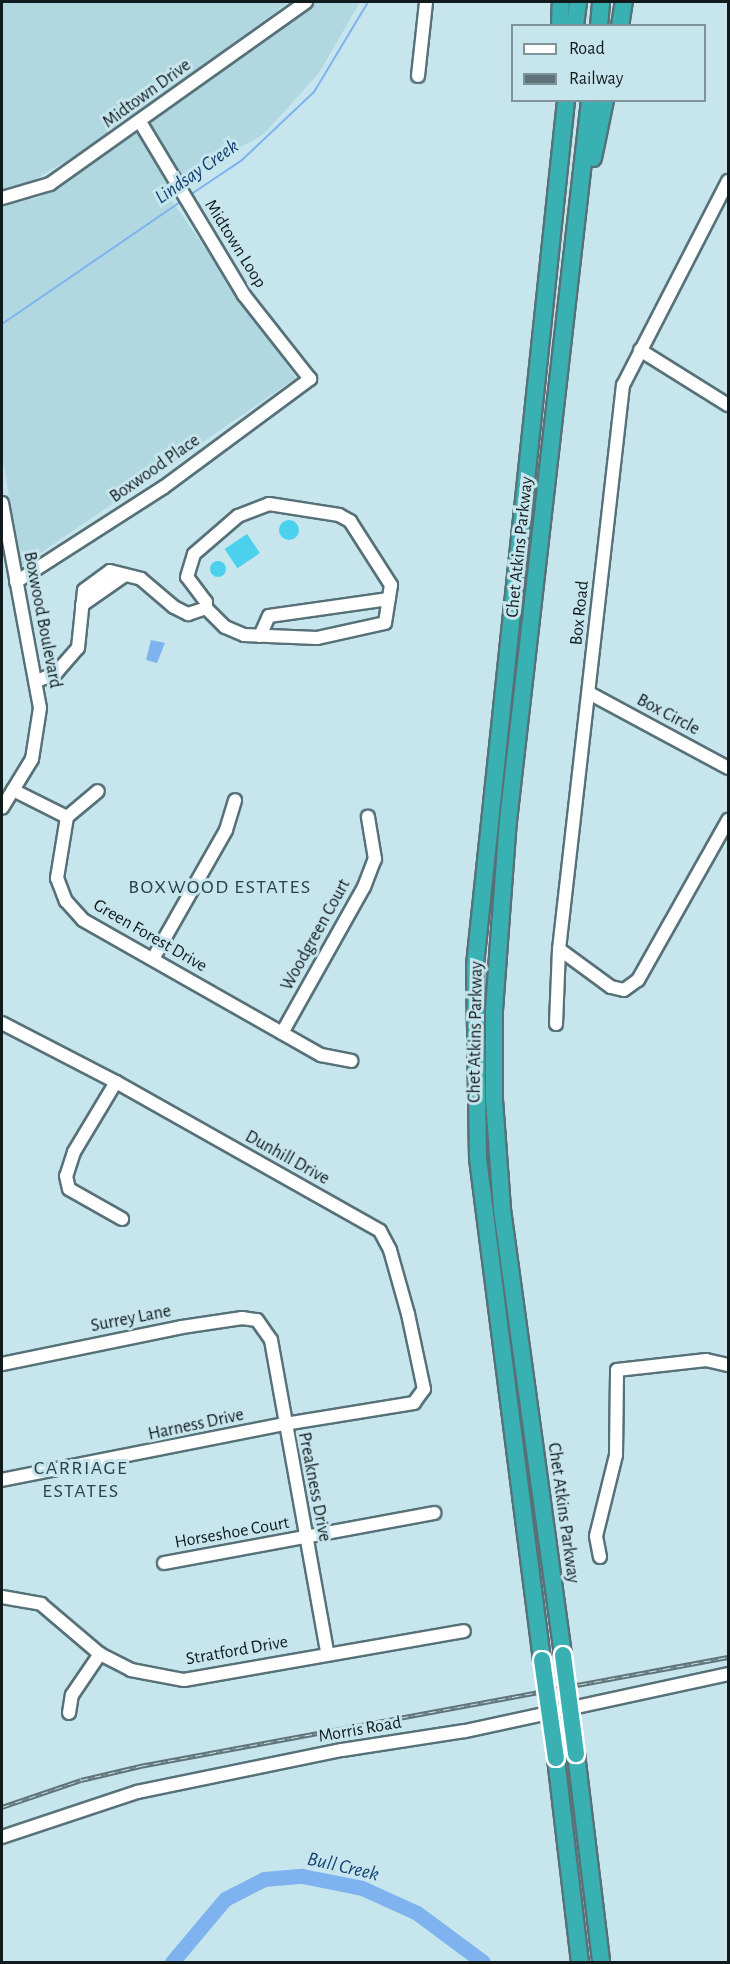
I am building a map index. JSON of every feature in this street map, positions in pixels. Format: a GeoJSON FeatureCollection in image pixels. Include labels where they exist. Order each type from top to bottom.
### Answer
{"type":"FeatureCollection","features":[{"type":"Feature","properties":{"kind":"highway"},"geometry":{"type":"LineString","coordinates":[[560,24],[561,2]]}},
{"type":"Feature","properties":{"kind":"highway"},"geometry":{"type":"LineString","coordinates":[[575,24],[578,2]]}},
{"type":"Feature","properties":{"kind":"highway"},"geometry":{"type":"LineString","coordinates":[[599,24],[602,2]]}},
{"type":"Feature","properties":{"kind":"highway"},"geometry":{"type":"LineString","coordinates":[[620,24],[624,2]]}},
{"type":"Feature","properties":{"kind":"highway"},"geometry":{"type":"LineString","coordinates":[[549,250],[556,102]]}},
{"type":"Feature","properties":{"kind":"highway","name":"Chet Atkins Parkway"},"geometry":{"type":"LineString","coordinates":[[566,102],[476,965],[474,1084],[478,1158],[556,1758],[580,1962]]}},
{"type":"Feature","properties":{"kind":"highway","name":"Chet Atkins Parkway"},"geometry":{"type":"LineString","coordinates":[[590,102],[508,821],[494,1010],[494,1099],[502,1209],[563,1655],[601,1962]]}},
{"type":"Feature","properties":{"kind":"highway"},"geometry":{"type":"LineString","coordinates":[[568,286],[605,102]]}},
{"type":"Feature","properties":{"kind":"street","name":"Midtown Drive"},"geometry":{"type":"LineString","coordinates":[[2,198],[50,184],[306,2]]}},
{"type":"Feature","properties":{"kind":"street"},"geometry":{"type":"LineString","coordinates":[[418,76],[426,2]]}},
{"type":"Feature","properties":{"kind":"street","name":"Midtown Loop"},"geometry":{"type":"LineString","coordinates":[[140,122],[178,189],[244,295],[310,379]]}},
{"type":"Feature","properties":{"kind":"street","name":"Box Road"},"geometry":{"type":"LineString","coordinates":[[556,1024],[559,949],[620,400],[640,350],[695,252],[729,181]]}},
{"type":"Feature","properties":{"kind":"street"},"geometry":{"type":"LineString","coordinates":[[640,350],[729,405]]}},
{"type":"Feature","properties":{"kind":"street","name":"Boxwood Place"},"geometry":{"type":"LineString","coordinates":[[16,582],[164,487],[310,379]]}},
{"type":"Feature","properties":{"kind":"street","name":"Boxwood Boulevard"},"geometry":{"type":"LineString","coordinates":[[2,503],[37,681],[40,708],[32,759],[2,808]]}},
{"type":"Feature","properties":{"kind":"street"},"geometry":{"type":"LineString","coordinates":[[269,504],[339,515],[350,521],[391,585],[389,598],[386,623],[317,638],[260,636],[225,627],[206,608],[206,602],[187,577],[194,554],[238,516],[269,504]]}},
{"type":"Feature","properties":{"kind":"street"},"geometry":{"type":"LineString","coordinates":[[37,681],[56,673],[78,648],[82,605],[103,583],[125,575],[141,579],[174,607],[188,614],[206,608]]}},
{"type":"Feature","properties":{"kind":"street"},"geometry":{"type":"LineString","coordinates":[[260,636],[269,616],[389,598]]}},
{"type":"Feature","properties":{"kind":"street","name":"Box Circle"},"geometry":{"type":"LineString","coordinates":[[589,693],[729,768]]}},
{"type":"Feature","properties":{"kind":"street"},"geometry":{"type":"LineString","coordinates":[[13,790],[67,817],[98,791]]}},
{"type":"Feature","properties":{"kind":"street"},"geometry":{"type":"LineString","coordinates":[[154,957],[226,830],[235,800]]}},
{"type":"Feature","properties":{"kind":"street","name":"Green Forest Drive"},"geometry":{"type":"LineString","coordinates":[[67,817],[57,865],[66,901],[103,933],[154,957],[321,1055],[351,1061]]}},
{"type":"Feature","properties":{"kind":"street","name":"Woodgreen Court"},"geometry":{"type":"LineString","coordinates":[[282,1033],[364,887],[375,859],[368,817]]}},
{"type":"Feature","properties":{"kind":"street"},"geometry":{"type":"LineString","coordinates":[[559,949],[600,981],[624,990],[638,980],[729,820]]}},
{"type":"Feature","properties":{"kind":"street","name":"Dunhill Drive"},"geometry":{"type":"LineString","coordinates":[[2,1023],[116,1082],[380,1231],[390,1250],[408,1314],[424,1389],[414,1403],[397,1406]]}},
{"type":"Feature","properties":{"kind":"street"},"geometry":{"type":"LineString","coordinates":[[116,1082],[74,1152],[66,1176],[69,1189],[122,1220]]}},
{"type":"Feature","properties":{"kind":"street","name":"Surrey Lane"},"geometry":{"type":"LineString","coordinates":[[2,1364],[242,1318],[257,1320],[264,1330]]}},
{"type":"Feature","properties":{"kind":"street","name":"Preakness Drive"},"geometry":{"type":"LineString","coordinates":[[264,1330],[271,1340],[284,1424],[327,1652]]}},
{"type":"Feature","properties":{"kind":"street"},"geometry":{"type":"LineString","coordinates":[[600,1557],[596,1536],[616,1455],[617,1371],[706,1360],[729,1365]]}},
{"type":"Feature","properties":{"kind":"street","name":"Harness Drive"},"geometry":{"type":"LineString","coordinates":[[2,1480],[284,1424],[397,1406]]}},
{"type":"Feature","properties":{"kind":"street","name":"Horseshoe Court"},"geometry":{"type":"LineString","coordinates":[[164,1563],[434,1513]]}},
{"type":"Feature","properties":{"kind":"street","name":"Stratford Drive"},"geometry":{"type":"LineString","coordinates":[[2,1597],[41,1604],[100,1654],[131,1670],[184,1680],[327,1652],[464,1630]]}},
{"type":"Feature","properties":{"kind":"street"},"geometry":{"type":"LineString","coordinates":[[69,1713],[72,1695],[100,1654]]}},
{"type":"Feature","properties":{"kind":"street","name":"Morris Road"},"geometry":{"type":"LineString","coordinates":[[2,1837],[137,1792],[342,1750],[465,1731],[729,1674]]}},
{"type":"Feature","properties":{"kind":"shaded area"},"geometry":{"type":"Polygon","coordinates":[[[2,2],[289,2],[96,143],[19,189],[2,191],[2,2]]]}},
{"type":"Feature","properties":{"kind":"shaded area"},"geometry":{"type":"Polygon","coordinates":[[[314,2],[360,2],[319,73],[264,134],[165,191],[296,378],[20,567],[2,453],[2,205],[40,197],[133,136],[314,2]]]}},
{"type":"Feature","properties":{"kind":"shaded area"},"geometry":{"type":"Polygon","coordinates":[[[285,520],[293,520],[299,526],[299,534],[293,540],[285,540],[279,534],[279,526],[285,520]]]}},
{"type":"Feature","properties":{"kind":"shaded area"},"geometry":{"type":"Polygon","coordinates":[[[247,534],[260,553],[237,568],[225,549],[247,534]]]}},
{"type":"Feature","properties":{"kind":"shaded area"},"geometry":{"type":"Polygon","coordinates":[[[215,561],[221,561],[226,569],[224,575],[215,577],[210,572],[210,566],[215,561]]]}},
{"type":"Feature","properties":{"kind":"shaded area"},"geometry":{"type":"Polygon","coordinates":[[[151,640],[165,643],[157,663],[146,660],[151,640]]]}},
{"type":"Feature","properties":{"kind":"waterway","name":"Lindsay Creek"},"geometry":{"type":"LineString","coordinates":[[190,195],[242,160],[314,92],[368,2]]}},
{"type":"Feature","properties":{"kind":"waterway","name":"Lindsay Creek"},"geometry":{"type":"LineString","coordinates":[[2,324],[183,200]]}},
{"type":"Feature","properties":{"kind":"waterway","name":"Bull Creek"},"geometry":{"type":"LineString","coordinates":[[172,1962],[225,1899],[264,1879],[302,1876],[362,1888],[417,1913],[483,1962]]}},
{"type":"Feature","properties":{"kind":"railway"},"geometry":{"type":"LineString","coordinates":[[2,1807],[81,1780],[140,1766],[728,1657]]}},
{"type":"Feature","properties":{"kind":"district","name":"BOXWOOD ESTATES"},"geometry":{"type":"Point","coordinates":[220,887]}},
{"type":"Feature","properties":{"kind":"district","name":"CARRIAGE ESTATES"},"geometry":{"type":"Point","coordinates":[81,1480]}}]}
